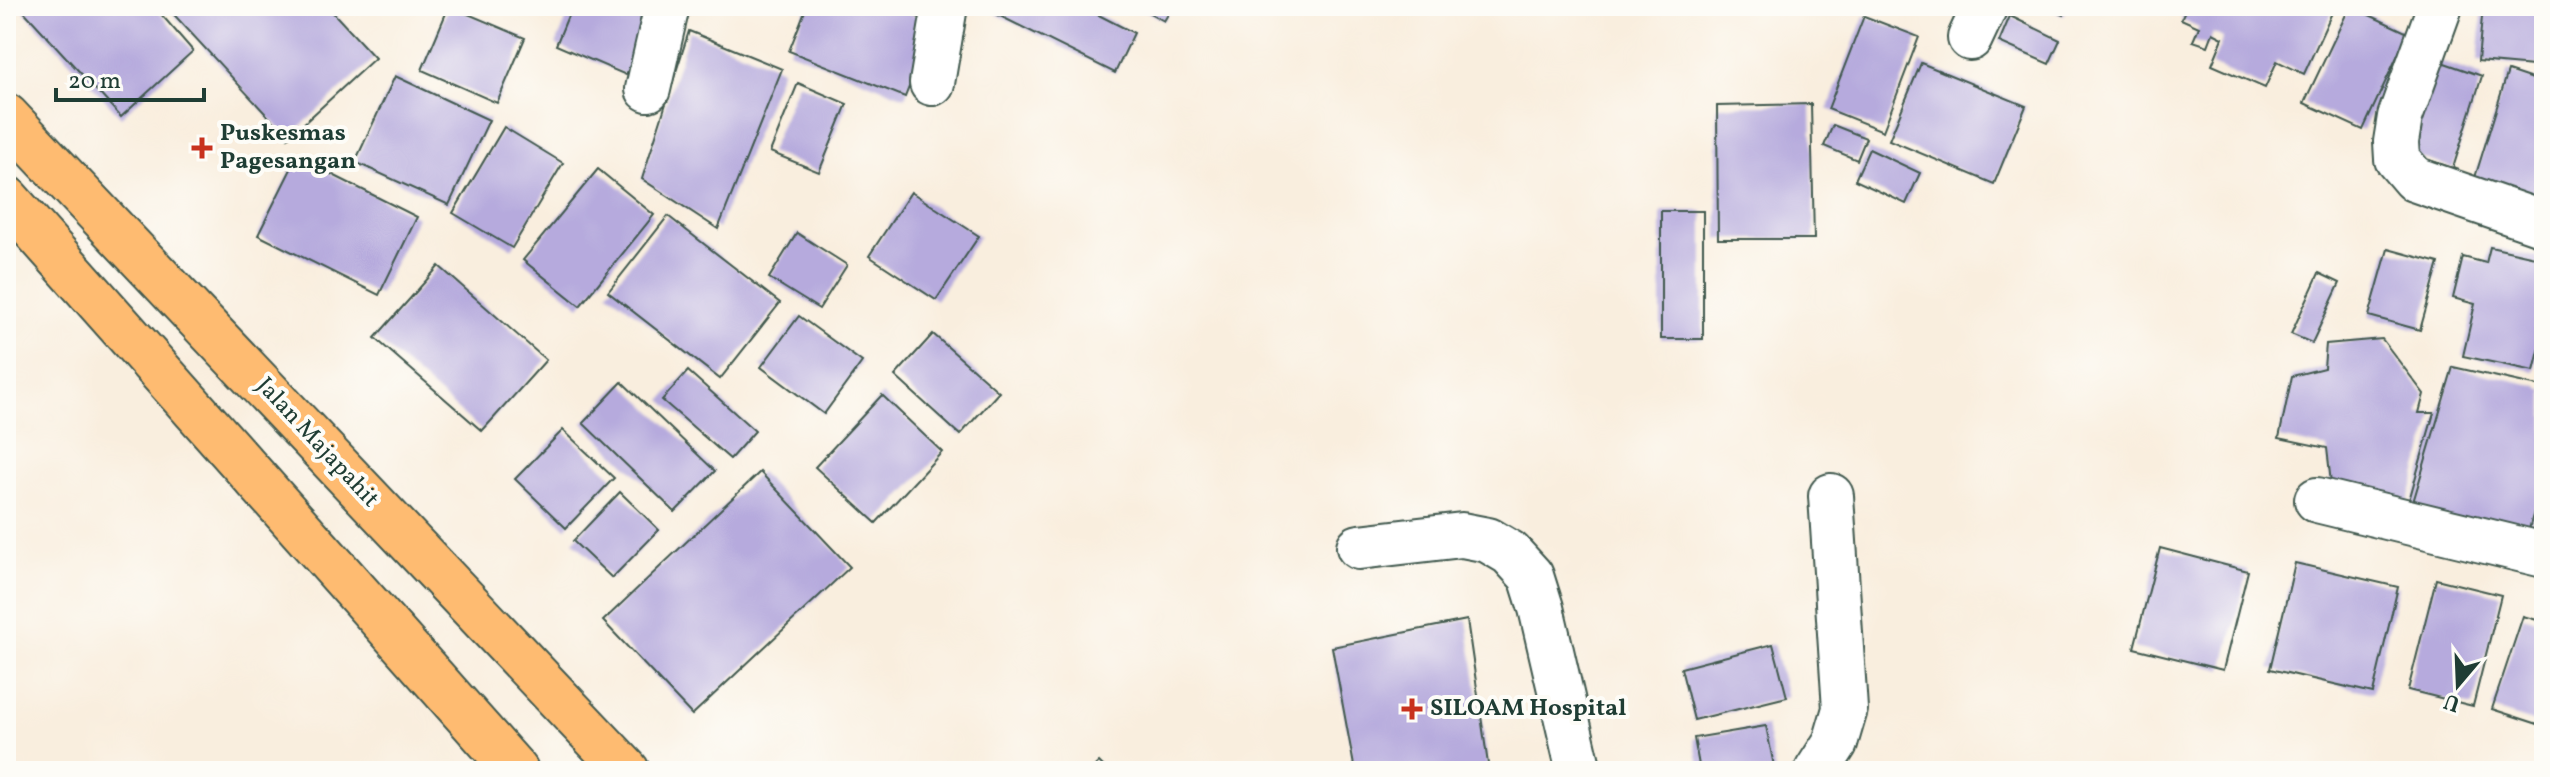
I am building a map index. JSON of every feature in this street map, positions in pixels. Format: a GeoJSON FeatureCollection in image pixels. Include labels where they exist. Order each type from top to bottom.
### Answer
{"type":"FeatureCollection","features":[{"type":"Feature","properties":{"kind":"main road","name":"Jalan Majapahit"},"geometry":{"type":"LineString","coordinates":[[6,116],[627,771]]}},
{"type":"Feature","properties":{"kind":"main road"},"geometry":{"type":"LineString","coordinates":[[6,198],[516,771]]}},
{"type":"Feature","properties":{"kind":"street"},"geometry":{"type":"LineString","coordinates":[[648,89],[667,6]]}},
{"type":"Feature","properties":{"kind":"street"},"geometry":{"type":"LineString","coordinates":[[932,83],[945,6]]}},
{"type":"Feature","properties":{"kind":"street"},"geometry":{"type":"LineString","coordinates":[[2440,6],[2400,117],[2397,159],[2414,179],[2544,224]]}},
{"type":"Feature","properties":{"kind":"street"},"geometry":{"type":"LineString","coordinates":[[1817,771],[1835,743],[1845,709],[1831,496]]}},
{"type":"Feature","properties":{"kind":"street"},"geometry":{"type":"LineString","coordinates":[[2317,500],[2544,555]]}},
{"type":"Feature","properties":{"kind":"street"},"geometry":{"type":"LineString","coordinates":[[1359,547],[1462,535],[1488,540],[1510,553],[1531,576],[1579,771]]}},
{"type":"Feature","properties":{"kind":"building"},"geometry":{"type":"Polygon","coordinates":[[[19,6],[154,6],[193,51],[121,117],[19,6]]]}},
{"type":"Feature","properties":{"kind":"building"},"geometry":{"type":"Polygon","coordinates":[[[166,6],[327,6],[375,58],[288,138],[166,6]]]}},
{"type":"Feature","properties":{"kind":"building"},"geometry":{"type":"Polygon","coordinates":[[[449,6],[525,38],[497,103],[422,70],[449,6]]]}},
{"type":"Feature","properties":{"kind":"building"},"geometry":{"type":"Polygon","coordinates":[[[572,6],[655,6],[626,75],[556,45],[572,6]]]}},
{"type":"Feature","properties":{"kind":"building"},"geometry":{"type":"Polygon","coordinates":[[[807,6],[890,6],[934,23],[905,97],[789,51],[807,6]]]}},
{"type":"Feature","properties":{"kind":"building"},"geometry":{"type":"Polygon","coordinates":[[[980,6],[1081,6],[1134,33],[1115,73],[980,6]]]}},
{"type":"Feature","properties":{"kind":"building"},"geometry":{"type":"Polygon","coordinates":[[[1137,6],[1173,6],[1164,21],[1137,6]]]}},
{"type":"Feature","properties":{"kind":"building"},"geometry":{"type":"Polygon","coordinates":[[[2042,6],[2068,6],[2064,15],[2042,6]]]}},
{"type":"Feature","properties":{"kind":"building"},"geometry":{"type":"Polygon","coordinates":[[[2187,6],[2335,6],[2304,74],[2277,61],[2265,88],[2212,65],[2223,38],[2213,33],[2208,46],[2193,41],[2199,27],[2181,19],[2187,6]]]}},
{"type":"Feature","properties":{"kind":"building"},"geometry":{"type":"Polygon","coordinates":[[[2350,6],[2408,33],[2363,130],[2304,103],[2350,6]]]}},
{"type":"Feature","properties":{"kind":"building"},"geometry":{"type":"Polygon","coordinates":[[[2483,6],[2544,6],[2544,67],[2478,61],[2483,6]]]}},
{"type":"Feature","properties":{"kind":"building"},"geometry":{"type":"Polygon","coordinates":[[[1864,16],[1919,37],[1883,131],[1828,109],[1864,16]]]}},
{"type":"Feature","properties":{"kind":"building"},"geometry":{"type":"Polygon","coordinates":[[[2010,16],[2060,40],[2049,64],[1999,42],[2010,16]]]}},
{"type":"Feature","properties":{"kind":"building"},"geometry":{"type":"Polygon","coordinates":[[[689,31],[782,69],[718,229],[642,179],[689,31]]]}},
{"type":"Feature","properties":{"kind":"building"},"geometry":{"type":"Polygon","coordinates":[[[2433,59],[2482,76],[2453,168],[2403,152],[2433,59]]]}},
{"type":"Feature","properties":{"kind":"building"},"geometry":{"type":"Polygon","coordinates":[[[1921,63],[2026,106],[1994,184],[1889,140],[1921,63]]]}},
{"type":"Feature","properties":{"kind":"building"},"geometry":{"type":"Polygon","coordinates":[[[2508,71],[2544,83],[2544,206],[2473,184],[2508,71]]]}},
{"type":"Feature","properties":{"kind":"building"},"geometry":{"type":"Polygon","coordinates":[[[395,76],[489,120],[449,205],[355,162],[395,76]]]}},
{"type":"Feature","properties":{"kind":"building"},"geometry":{"type":"Polygon","coordinates":[[[798,83],[847,104],[819,172],[770,152],[798,83]]]}},
{"type":"Feature","properties":{"kind":"building"},"geometry":{"type":"Polygon","coordinates":[[[1811,104],[1814,239],[1718,239],[1717,106],[1811,104]]]}},
{"type":"Feature","properties":{"kind":"building"},"geometry":{"type":"Polygon","coordinates":[[[1833,125],[1866,138],[1857,160],[1824,146],[1833,125]]]}},
{"type":"Feature","properties":{"kind":"building"},"geometry":{"type":"Polygon","coordinates":[[[504,127],[563,163],[512,248],[453,213],[504,127]]]}},
{"type":"Feature","properties":{"kind":"building"},"geometry":{"type":"Polygon","coordinates":[[[1869,149],[1920,173],[1906,204],[1855,180],[1869,149]]]}},
{"type":"Feature","properties":{"kind":"building"},"geometry":{"type":"Polygon","coordinates":[[[297,157],[417,217],[379,295],[258,235],[297,157]]]}},
{"type":"Feature","properties":{"kind":"building"},"geometry":{"type":"Polygon","coordinates":[[[598,169],[654,215],[580,306],[523,260],[598,169]]]}},
{"type":"Feature","properties":{"kind":"building"},"geometry":{"type":"Polygon","coordinates":[[[911,192],[979,236],[936,300],[869,256],[911,192]]]}},
{"type":"Feature","properties":{"kind":"building"},"geometry":{"type":"Polygon","coordinates":[[[1661,211],[1703,211],[1703,339],[1661,339],[1661,211]]]}},
{"type":"Feature","properties":{"kind":"building"},"geometry":{"type":"Polygon","coordinates":[[[668,216],[780,303],[720,379],[608,292],[668,216]]]}},
{"type":"Feature","properties":{"kind":"building"},"geometry":{"type":"Polygon","coordinates":[[[797,233],[847,265],[819,309],[769,278],[797,233]]]}},
{"type":"Feature","properties":{"kind":"building"},"geometry":{"type":"Polygon","coordinates":[[[2490,247],[2544,259],[2544,331],[2534,371],[2463,356],[2475,304],[2453,298],[2463,257],[2486,263],[2490,247]]]}},
{"type":"Feature","properties":{"kind":"building"},"geometry":{"type":"Polygon","coordinates":[[[2388,249],[2439,263],[2420,330],[2369,316],[2388,249]]]}},
{"type":"Feature","properties":{"kind":"building"},"geometry":{"type":"Polygon","coordinates":[[[439,266],[546,360],[482,431],[375,338],[439,266]]]}},
{"type":"Feature","properties":{"kind":"building"},"geometry":{"type":"Polygon","coordinates":[[[2319,273],[2340,283],[2312,343],[2291,334],[2319,273]]]}},
{"type":"Feature","properties":{"kind":"building"},"geometry":{"type":"Polygon","coordinates":[[[799,316],[862,362],[824,414],[761,367],[799,316]]]}},
{"type":"Feature","properties":{"kind":"building"},"geometry":{"type":"Polygon","coordinates":[[[933,334],[999,392],[960,435],[895,376],[933,334]]]}},
{"type":"Feature","properties":{"kind":"building"},"geometry":{"type":"Polygon","coordinates":[[[2382,339],[2424,394],[2419,413],[2434,413],[2408,504],[2331,483],[2327,448],[2279,438],[2292,376],[2324,368],[2326,344],[2382,339]]]}},
{"type":"Feature","properties":{"kind":"building"},"geometry":{"type":"Polygon","coordinates":[[[2453,367],[2538,386],[2544,391],[2544,477],[2525,543],[2411,509],[2453,367]]]}},
{"type":"Feature","properties":{"kind":"building"},"geometry":{"type":"Polygon","coordinates":[[[688,371],[755,431],[730,459],[662,400],[688,371]]]}},
{"type":"Feature","properties":{"kind":"building"},"geometry":{"type":"Polygon","coordinates":[[[622,382],[715,471],[675,512],[583,423],[622,382]]]}},
{"type":"Feature","properties":{"kind":"building"},"geometry":{"type":"Polygon","coordinates":[[[882,395],[942,452],[876,523],[815,467],[882,395]]]}},
{"type":"Feature","properties":{"kind":"building"},"geometry":{"type":"Polygon","coordinates":[[[563,430],[614,478],[566,528],[515,479],[563,430]]]}},
{"type":"Feature","properties":{"kind":"building"},"geometry":{"type":"Polygon","coordinates":[[[760,472],[850,567],[692,715],[603,621],[760,472]]]}},
{"type":"Feature","properties":{"kind":"building"},"geometry":{"type":"Polygon","coordinates":[[[620,492],[659,530],[612,578],[573,541],[620,492]]]}},
{"type":"Feature","properties":{"kind":"building"},"geometry":{"type":"Polygon","coordinates":[[[2160,548],[2248,571],[2223,670],[2134,648],[2160,548]]]}},
{"type":"Feature","properties":{"kind":"building"},"geometry":{"type":"Polygon","coordinates":[[[2295,563],[2398,587],[2373,693],[2270,669],[2295,563]]]}},
{"type":"Feature","properties":{"kind":"building"},"geometry":{"type":"Polygon","coordinates":[[[2436,579],[2501,595],[2473,706],[2408,690],[2436,579]]]}},
{"type":"Feature","properties":{"kind":"building"},"geometry":{"type":"Polygon","coordinates":[[[2523,616],[2544,622],[2544,726],[2492,709],[2523,616]]]}},
{"type":"Feature","properties":{"kind":"building","name":"SILOAM Hospital"},"geometry":{"type":"Polygon","coordinates":[[[1467,620],[1489,771],[1355,771],[1332,647],[1467,620]]]}},
{"type":"Feature","properties":{"kind":"building"},"geometry":{"type":"Polygon","coordinates":[[[1773,644],[1787,697],[1694,720],[1681,668],[1773,644]]]}},
{"type":"Feature","properties":{"kind":"building"},"geometry":{"type":"Polygon","coordinates":[[[1766,726],[1775,771],[1700,771],[1694,738],[1766,726]]]}},
{"type":"Feature","properties":{"kind":"building"},"geometry":{"type":"Polygon","coordinates":[[[1099,762],[1108,771],[1090,771],[1099,762]]]}},
{"type":"Feature","properties":{"kind":"place","name":"Puskesmas Pagesangan"},"geometry":{"type":"Point","coordinates":[202,148]}},
{"type":"Feature","properties":{"kind":"place","name":"SILOAM Hospital"},"geometry":{"type":"Point","coordinates":[1412,709]}}]}
